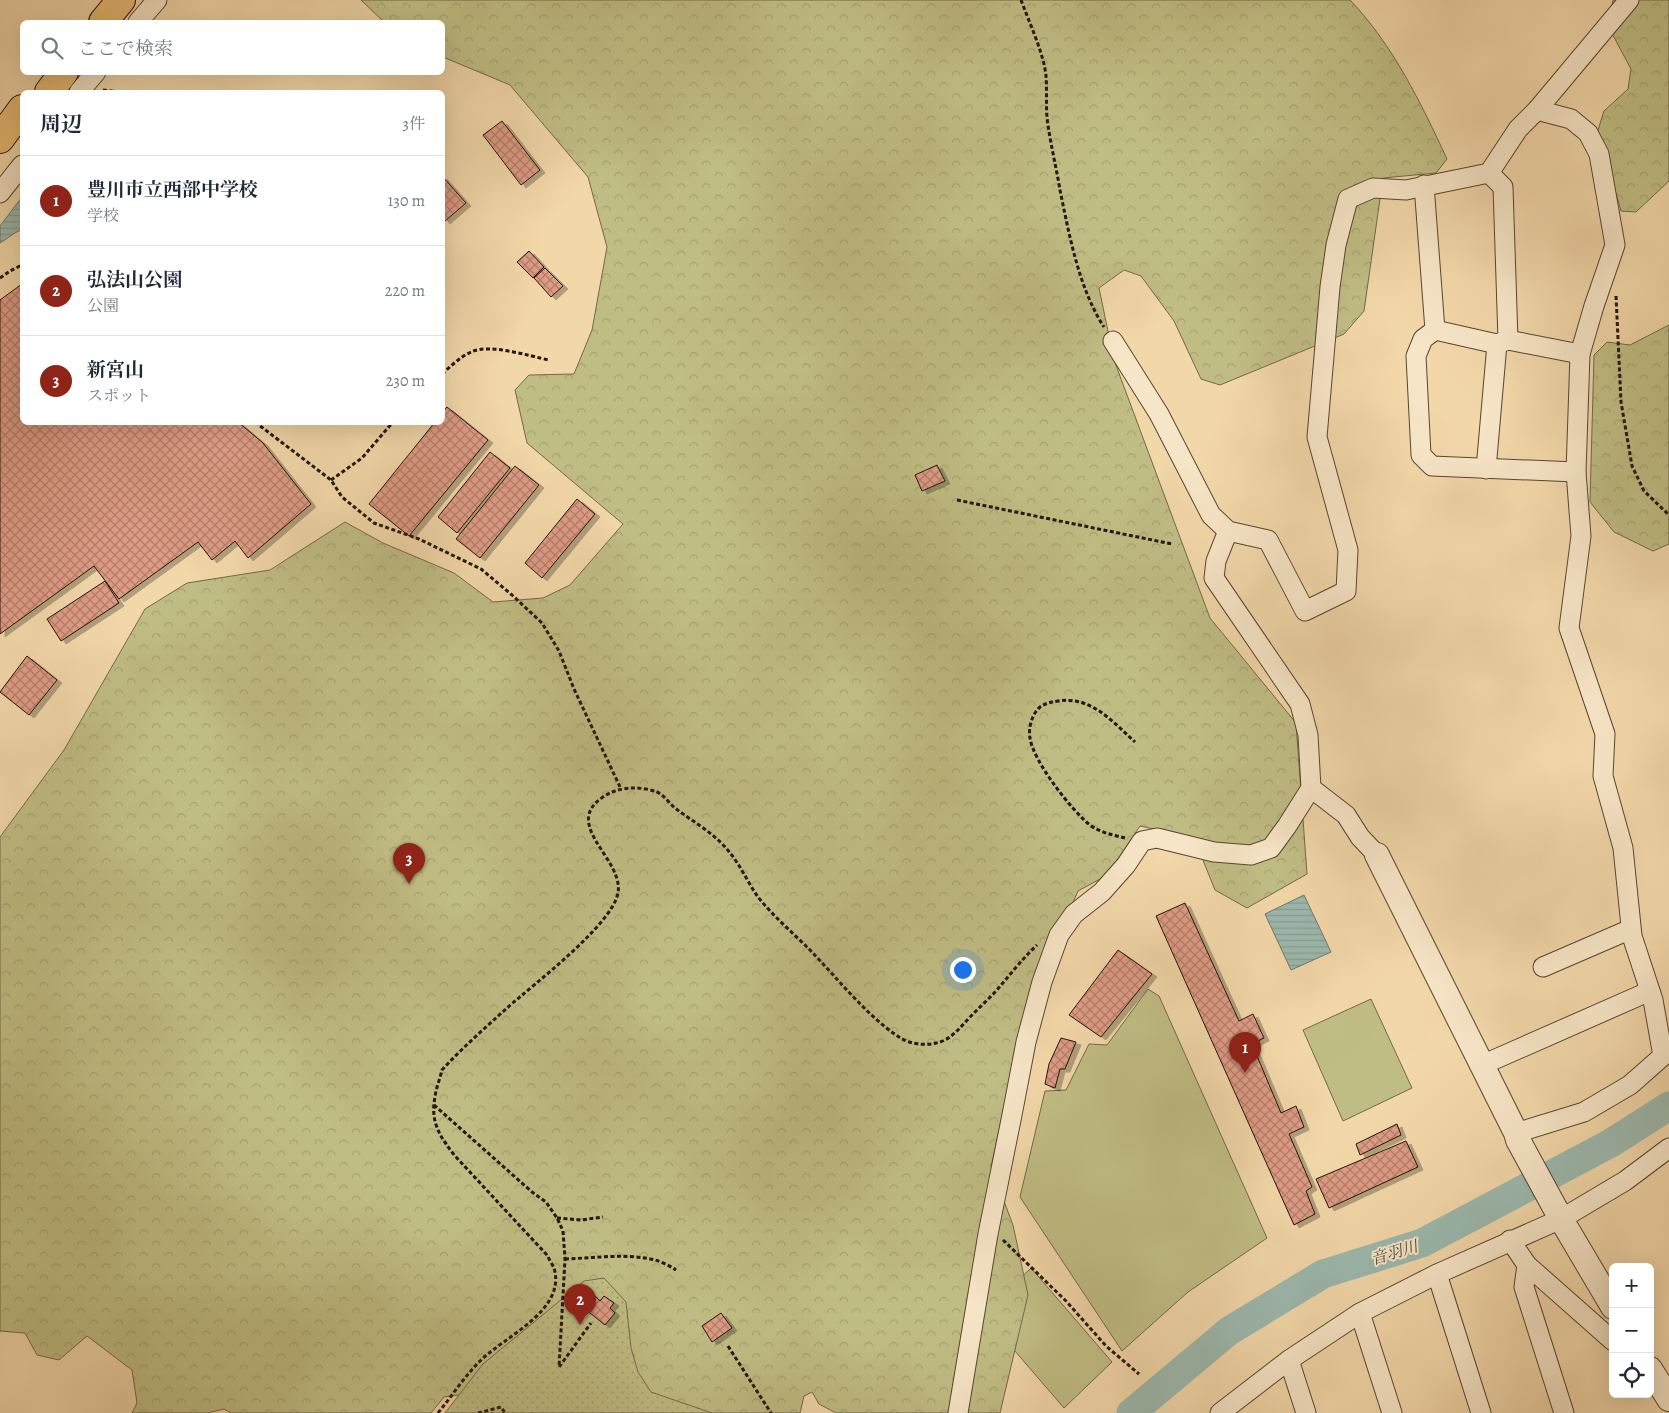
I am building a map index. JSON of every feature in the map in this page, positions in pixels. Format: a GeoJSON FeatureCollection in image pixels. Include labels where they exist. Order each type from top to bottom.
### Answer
{"type":"FeatureCollection","features":[{"type":"Feature","properties":{"kind":"highway"},"geometry":{"type":"LineString","coordinates":[[91,20],[106,0]]}},
{"type":"Feature","properties":{"kind":"highway"},"geometry":{"type":"LineString","coordinates":[[105,20],[121,0]]}},
{"type":"Feature","properties":{"kind":"highway"},"geometry":{"type":"LineString","coordinates":[[38,90],[49,75]]}},
{"type":"Feature","properties":{"kind":"highway"},"geometry":{"type":"LineString","coordinates":[[50,90],[62,75]]}},
{"type":"Feature","properties":{"kind":"highway"},"geometry":{"type":"LineString","coordinates":[[0,139],[20,112]]}},
{"type":"Feature","properties":{"kind":"highway"},"geometry":{"type":"LineString","coordinates":[[0,156],[20,129]]}},
{"type":"Feature","properties":{"kind":"street"},"geometry":{"type":"LineString","coordinates":[[140,20],[157,0]]}},
{"type":"Feature","properties":{"kind":"street"},"geometry":{"type":"LineString","coordinates":[[1113,340],[1159,414],[1211,515],[1228,531],[1268,540],[1304,611],[1346,592],[1348,550],[1317,437],[1330,287],[1336,245],[1348,200],[1373,188],[1406,190],[1489,173],[1518,129],[1537,110],[1629,0]]}},
{"type":"Feature","properties":{"kind":"street"},"geometry":{"type":"LineString","coordinates":[[82,90],[94,75]]}},
{"type":"Feature","properties":{"kind":"street"},"geometry":{"type":"LineString","coordinates":[[1517,1137],[1584,1112],[1630,1085],[1663,1056],[1653,1000],[1632,936],[1623,848],[1603,776],[1605,734],[1569,628],[1581,536],[1576,472],[1580,354],[1615,245],[1599,154],[1588,133],[1571,119],[1537,110]]}},
{"type":"Feature","properties":{"kind":"street"},"geometry":{"type":"LineString","coordinates":[[0,193],[20,168]]}},
{"type":"Feature","properties":{"kind":"street"},"geometry":{"type":"LineString","coordinates":[[1486,469],[1502,342],[1503,187],[1489,173]]}},
{"type":"Feature","properties":{"kind":"street"},"geometry":{"type":"LineString","coordinates":[[1424,186],[1436,330]]}},
{"type":"Feature","properties":{"kind":"street"},"geometry":{"type":"LineString","coordinates":[[1576,472],[1432,466],[1421,455],[1416,356],[1424,339],[1436,330],[1580,354]]}},
{"type":"Feature","properties":{"kind":"street"},"geometry":{"type":"LineString","coordinates":[[958,1413],[990,1228],[1026,1042],[1042,982],[1059,935],[1074,914],[1102,892],[1126,866],[1142,842],[1157,838],[1214,852],[1251,855],[1271,848],[1288,826],[1311,788],[1308,736],[1300,704],[1214,578],[1216,561],[1228,531]]}},
{"type":"Feature","properties":{"kind":"street"},"geometry":{"type":"LineString","coordinates":[[1311,788],[1346,815],[1360,838],[1377,855],[1517,1137],[1561,1219],[1609,1300]]}},
{"type":"Feature","properties":{"kind":"street"},"geometry":{"type":"LineString","coordinates":[[1543,967],[1631,929]]}},
{"type":"Feature","properties":{"kind":"street"},"geometry":{"type":"LineString","coordinates":[[1482,1065],[1650,991]]}},
{"type":"Feature","properties":{"kind":"street"},"geometry":{"type":"LineString","coordinates":[[1220,1413],[1289,1360],[1360,1313],[1437,1274],[1561,1219],[1625,1181],[1669,1148]]}},
{"type":"Feature","properties":{"kind":"street"},"geometry":{"type":"LineString","coordinates":[[1510,1240],[1527,1265],[1609,1337]]}},
{"type":"Feature","properties":{"kind":"street"},"geometry":{"type":"LineString","coordinates":[[1527,1265],[1524,1287],[1564,1413]]}},
{"type":"Feature","properties":{"kind":"street"},"geometry":{"type":"LineString","coordinates":[[1437,1274],[1481,1413]]}},
{"type":"Feature","properties":{"kind":"street"},"geometry":{"type":"LineString","coordinates":[[1360,1313],[1392,1413]]}},
{"type":"Feature","properties":{"kind":"street"},"geometry":{"type":"LineString","coordinates":[[1289,1360],[1306,1413]]}},
{"type":"Feature","properties":{"kind":"street"},"geometry":{"type":"LineString","coordinates":[[1654,1375],[1669,1399]]}},
{"type":"Feature","properties":{"kind":"path"},"geometry":{"type":"LineString","coordinates":[[1021,0],[1036,38],[1046,75],[1048,118],[1066,226],[1074,256],[1099,320],[1113,340]]}},
{"type":"Feature","properties":{"kind":"path"},"geometry":{"type":"LineString","coordinates":[[0,278],[20,266]]}},
{"type":"Feature","properties":{"kind":"path"},"geometry":{"type":"LineString","coordinates":[[1616,287],[1621,402],[1632,466],[1644,491],[1669,515]]}},
{"type":"Feature","properties":{"kind":"path"},"geometry":{"type":"LineString","coordinates":[[445,372],[472,351],[488,348],[549,360]]}},
{"type":"Feature","properties":{"kind":"path"},"geometry":{"type":"LineString","coordinates":[[259,425],[331,480],[342,497],[374,523],[419,539],[481,569],[542,623],[559,652],[574,689],[621,789]]}},
{"type":"Feature","properties":{"kind":"path"},"geometry":{"type":"LineString","coordinates":[[331,480],[362,458],[390,425]]}},
{"type":"Feature","properties":{"kind":"path"},"geometry":{"type":"LineString","coordinates":[[958,500],[1172,544]]}},
{"type":"Feature","properties":{"kind":"path"},"geometry":{"type":"LineString","coordinates":[[1134,742],[1114,722],[1079,700],[1048,702],[1038,709],[1032,719],[1030,739],[1040,764],[1081,816],[1090,825],[1106,834],[1142,842]]}},
{"type":"Feature","properties":{"kind":"path"},"geometry":{"type":"LineString","coordinates":[[438,1413],[480,1361],[540,1313],[551,1300],[556,1283],[554,1269],[547,1255],[455,1156],[438,1132],[434,1114],[435,1096],[440,1084],[442,1070],[506,1009],[590,936],[611,907],[618,894],[618,882],[614,868],[593,837],[588,823],[590,812],[596,802],[605,795],[621,789],[641,788],[660,793],[675,808],[702,827],[729,851],[758,897],[851,994],[901,1039],[916,1044],[935,1044],[950,1038],[1042,940]]}},
{"type":"Feature","properties":{"kind":"path"},"geometry":{"type":"LineString","coordinates":[[434,1105],[532,1192],[546,1202],[558,1218],[563,1231],[565,1260],[559,1367],[591,1323]]}},
{"type":"Feature","properties":{"kind":"path"},"geometry":{"type":"LineString","coordinates":[[558,1218],[581,1220],[603,1217]]}},
{"type":"Feature","properties":{"kind":"path"},"geometry":{"type":"LineString","coordinates":[[990,1228],[1066,1300],[1106,1346],[1139,1374]]}},
{"type":"Feature","properties":{"kind":"path"},"geometry":{"type":"LineString","coordinates":[[565,1260],[620,1256],[644,1258],[658,1261],[676,1270]]}},
{"type":"Feature","properties":{"kind":"path"},"geometry":{"type":"LineString","coordinates":[[728,1346],[771,1413]]}},
{"type":"Feature","properties":{"kind":"path"},"geometry":{"type":"LineString","coordinates":[[478,1413],[501,1407],[505,1413]]}},
{"type":"Feature","properties":{"kind":"green space"},"geometry":{"type":"Polygon","coordinates":[[[361,0],[1350,0],[1393,55],[1427,117],[1447,159],[1436,173],[1383,178],[1364,311],[1344,334],[1220,385],[1201,379],[1174,321],[1141,276],[1124,270],[1099,288],[1114,360],[1210,618],[1296,723],[1307,874],[1247,908],[1215,890],[1194,838],[1140,826],[1102,878],[1078,891],[1024,1014],[991,1167],[1013,1225],[1028,1295],[1000,1413],[836,1413],[819,1404],[812,1392],[804,1396],[800,1413],[700,1413],[504,1389],[444,1397],[431,1413],[231,1413],[224,1409],[207,1413],[132,1413],[137,1403],[132,1370],[87,1336],[59,1360],[37,1355],[25,1333],[0,1331],[0,837],[64,750],[145,609],[187,583],[270,570],[345,522],[383,543],[454,573],[493,602],[543,598],[570,585],[623,524],[527,443],[515,390],[529,375],[574,374],[592,330],[607,247],[588,177],[510,85],[445,58],[445,20],[382,20],[361,0]]]}},
{"type":"Feature","properties":{"kind":"green space"},"geometry":{"type":"Polygon","coordinates":[[[1613,0],[1669,0],[1669,181],[1636,212],[1621,211],[1598,130],[1604,111],[1628,89],[1631,69],[1608,26],[1613,0]]]}},
{"type":"Feature","properties":{"kind":"green space"},"geometry":{"type":"Polygon","coordinates":[[[1669,325],[1669,544],[1653,551],[1614,532],[1590,502],[1594,355],[1607,342],[1630,345],[1669,325]]]}},
{"type":"Feature","properties":{"kind":"green space"},"geometry":{"type":"Polygon","coordinates":[[[1148,989],[1159,996],[1267,1238],[1188,1292],[1122,1351],[1020,1197],[1045,1091],[1066,1090],[1089,1044],[1107,1045],[1148,989]]]}},
{"type":"Feature","properties":{"kind":"green space"},"geometry":{"type":"Polygon","coordinates":[[[1371,999],[1412,1088],[1343,1121],[1303,1030],[1371,999]]]}},
{"type":"Feature","properties":{"kind":"green space"},"geometry":{"type":"Polygon","coordinates":[[[1031,1268],[1112,1362],[1064,1408],[983,1314],[1031,1268]]]}},
{"type":"Feature","properties":{"kind":"green space"},"geometry":{"type":"Polygon","coordinates":[[[604,1278],[626,1302],[631,1348],[638,1372],[651,1392],[712,1413],[445,1413],[483,1364],[584,1281],[604,1278]]]}},
{"type":"Feature","properties":{"kind":"shaded area"},"geometry":{"type":"Polygon","coordinates":[[[20,200],[20,230],[0,243],[0,226],[20,200]]]}},
{"type":"Feature","properties":{"kind":"shaded area"},"geometry":{"type":"Polygon","coordinates":[[[1304,895],[1331,952],[1291,970],[1265,914],[1304,895]]]}},
{"type":"Feature","properties":{"kind":"building"},"geometry":{"type":"Polygon","coordinates":[[[502,121],[540,170],[521,185],[483,135],[502,121]]]}},
{"type":"Feature","properties":{"kind":"building"},"geometry":{"type":"Polygon","coordinates":[[[445,179],[466,203],[445,221],[445,179]]]}},
{"type":"Feature","properties":{"kind":"building"},"geometry":{"type":"Polygon","coordinates":[[[529,251],[544,267],[533,278],[517,262],[529,251]]]}},
{"type":"Feature","properties":{"kind":"building"},"geometry":{"type":"Polygon","coordinates":[[[545,268],[563,286],[551,297],[534,278],[545,268]]]}},
{"type":"Feature","properties":{"kind":"building"},"geometry":{"type":"Polygon","coordinates":[[[20,285],[20,425],[242,425],[263,443],[311,504],[248,558],[235,541],[212,560],[198,542],[119,599],[94,566],[0,634],[0,300],[20,285]]]}},
{"type":"Feature","properties":{"kind":"building"},"geometry":{"type":"Polygon","coordinates":[[[447,407],[488,440],[409,536],[369,504],[433,425],[445,425],[445,409],[447,407]]]}},
{"type":"Feature","properties":{"kind":"building"},"geometry":{"type":"Polygon","coordinates":[[[490,452],[510,468],[457,533],[438,517],[490,452]]]}},
{"type":"Feature","properties":{"kind":"building"},"geometry":{"type":"Polygon","coordinates":[[[937,465],[945,481],[922,491],[915,475],[937,465]]]}},
{"type":"Feature","properties":{"kind":"building"},"geometry":{"type":"Polygon","coordinates":[[[515,466],[539,485],[480,558],[456,539],[515,466]]]}},
{"type":"Feature","properties":{"kind":"building"},"geometry":{"type":"Polygon","coordinates":[[[577,499],[595,514],[542,578],[525,563],[577,499]]]}},
{"type":"Feature","properties":{"kind":"building"},"geometry":{"type":"Polygon","coordinates":[[[105,581],[119,603],[61,641],[47,619],[105,581]]]}},
{"type":"Feature","properties":{"kind":"building"},"geometry":{"type":"Polygon","coordinates":[[[27,656],[57,680],[29,715],[0,692],[27,656]]]}},
{"type":"Feature","properties":{"kind":"building"},"geometry":{"type":"Polygon","coordinates":[[[1185,903],[1239,1021],[1253,1014],[1264,1038],[1252,1044],[1281,1113],[1296,1106],[1304,1127],[1289,1134],[1312,1187],[1306,1191],[1315,1214],[1294,1225],[1156,916],[1185,903]]]}},
{"type":"Feature","properties":{"kind":"building"},"geometry":{"type":"Polygon","coordinates":[[[1118,950],[1152,974],[1101,1037],[1069,1015],[1118,950]]]}},
{"type":"Feature","properties":{"kind":"building"},"geometry":{"type":"Polygon","coordinates":[[[1061,1038],[1076,1042],[1065,1069],[1060,1069],[1055,1088],[1045,1084],[1049,1064],[1061,1038]]]}},
{"type":"Feature","properties":{"kind":"building"},"geometry":{"type":"Polygon","coordinates":[[[1397,1124],[1401,1135],[1360,1155],[1356,1144],[1397,1124]]]}},
{"type":"Feature","properties":{"kind":"building"},"geometry":{"type":"Polygon","coordinates":[[[1406,1141],[1418,1167],[1329,1208],[1316,1179],[1406,1141]]]}},
{"type":"Feature","properties":{"kind":"building"},"geometry":{"type":"Polygon","coordinates":[[[595,1296],[600,1301],[604,1296],[614,1303],[610,1308],[615,1313],[605,1325],[585,1309],[595,1296]]]}},
{"type":"Feature","properties":{"kind":"building"},"geometry":{"type":"Polygon","coordinates":[[[721,1313],[732,1328],[712,1342],[702,1326],[721,1313]]]}},
{"type":"Feature","properties":{"kind":"waterway","name":"音羽川"},"geometry":{"type":"LineString","coordinates":[[1131,1413],[1229,1331],[1323,1274],[1422,1243],[1611,1143],[1669,1106]]}},
{"type":"Feature","properties":{"kind":"place","name":"新宮山"},"geometry":{"type":"Point","coordinates":[409,884]}},
{"type":"Feature","properties":{"kind":"place","name":"豊川市立西部中学校"},"geometry":{"type":"Point","coordinates":[1245,1073]}},
{"type":"Feature","properties":{"kind":"place","name":"弘法山公園"},"geometry":{"type":"Point","coordinates":[580,1325]}}]}
